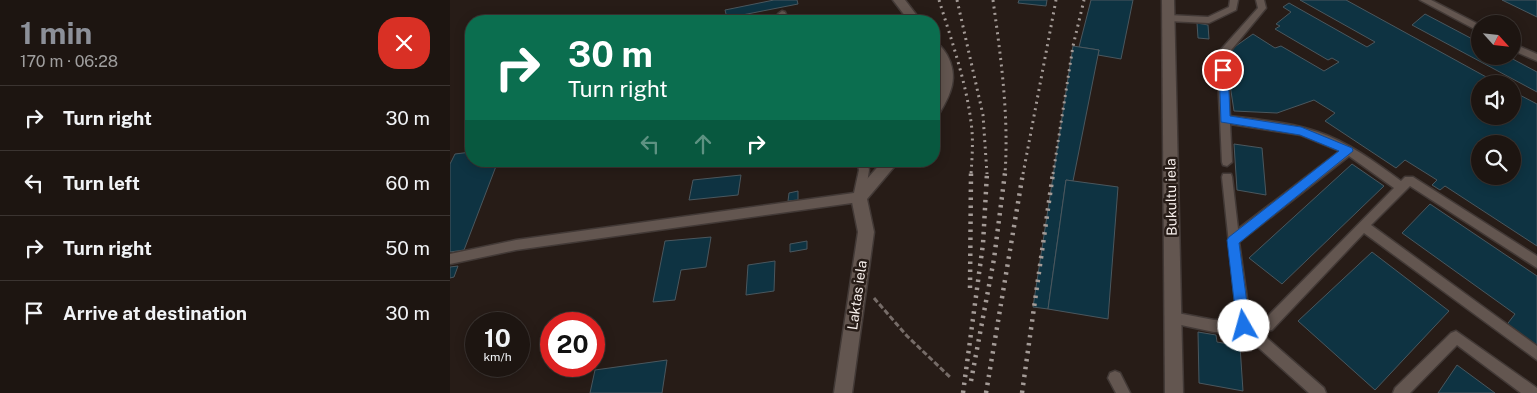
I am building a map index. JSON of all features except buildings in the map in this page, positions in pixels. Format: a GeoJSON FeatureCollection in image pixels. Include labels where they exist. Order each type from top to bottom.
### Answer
{"type":"FeatureCollection","features":[{"type":"Feature","properties":{"kind":"street"},"geometry":{"type":"LineString","coordinates":[[899,0],[910,15]]}},
{"type":"Feature","properties":{"kind":"street","name":"Bukultu iela"},"geometry":{"type":"LineString","coordinates":[[1168,0],[1174,393]]}},
{"type":"Feature","properties":{"kind":"street"},"geometry":{"type":"LineString","coordinates":[[940,53],[944,58],[948,74],[946,92],[940,101]]}},
{"type":"Feature","properties":{"kind":"street"},"geometry":{"type":"LineString","coordinates":[[859,196],[886,167]]}},
{"type":"Feature","properties":{"kind":"street","name":"Laktas iela"},"geometry":{"type":"LineString","coordinates":[[843,393],[866,232],[859,196]]}},
{"type":"Feature","properties":{"kind":"lane"},"geometry":{"type":"LineString","coordinates":[[1168,18],[1209,20],[1233,8],[1234,0]]}},
{"type":"Feature","properties":{"kind":"lane"},"geometry":{"type":"LineString","coordinates":[[1227,162],[1222,54],[1262,8],[1260,0]]}},
{"type":"Feature","properties":{"kind":"lane"},"geometry":{"type":"LineString","coordinates":[[1424,0],[1471,24]]}},
{"type":"Feature","properties":{"kind":"lane"},"geometry":{"type":"LineString","coordinates":[[1521,50],[1537,58]]}},
{"type":"Feature","properties":{"kind":"lane"},"geometry":{"type":"LineString","coordinates":[[1225,119],[1301,131],[1348,151],[1401,187]]}},
{"type":"Feature","properties":{"kind":"lane"},"geometry":{"type":"LineString","coordinates":[[1233,240],[1348,151]]}},
{"type":"Feature","properties":{"kind":"lane"},"geometry":{"type":"LineString","coordinates":[[450,259],[516,245],[806,206],[859,196],[863,167]]}},
{"type":"Feature","properties":{"kind":"lane"},"geometry":{"type":"LineString","coordinates":[[1227,176],[1244,326],[1319,393]]}},
{"type":"Feature","properties":{"kind":"lane"},"geometry":{"type":"LineString","coordinates":[[1172,318],[1214,326],[1267,326],[1409,180],[1537,263]]}},
{"type":"Feature","properties":{"kind":"lane"},"geometry":{"type":"LineString","coordinates":[[1363,226],[1537,354]]}},
{"type":"Feature","properties":{"kind":"lane"},"geometry":{"type":"LineString","coordinates":[[1400,393],[1456,337],[1532,393]]}},
{"type":"Feature","properties":{"kind":"lane"},"geometry":{"type":"LineString","coordinates":[[1115,378],[1122,393]]}},
{"type":"Feature","properties":{"kind":"path"},"geometry":{"type":"LineString","coordinates":[[859,280],[907,336],[951,378]]}},
{"type":"Feature","properties":{"kind":"railway"},"geometry":{"type":"LineString","coordinates":[[939,0],[959,65],[970,114],[972,136],[971,174]]}},
{"type":"Feature","properties":{"kind":"railway"},"geometry":{"type":"LineString","coordinates":[[957,0],[983,115],[987,174]]}},
{"type":"Feature","properties":{"kind":"railway"},"geometry":{"type":"LineString","coordinates":[[993,0],[1005,109],[1005,174]]}},
{"type":"Feature","properties":{"kind":"railway"},"geometry":{"type":"LineString","coordinates":[[1023,174],[1056,0]]}},
{"type":"Feature","properties":{"kind":"railway"},"geometry":{"type":"LineString","coordinates":[[1053,174],[1073,46],[1084,0]]}},
{"type":"Feature","properties":{"kind":"railway"},"geometry":{"type":"LineString","coordinates":[[970,288],[971,173]]}},
{"type":"Feature","properties":{"kind":"railway"},"geometry":{"type":"LineString","coordinates":[[971,381],[994,259],[1005,173]]}},
{"type":"Feature","properties":{"kind":"railway"},"geometry":{"type":"LineString","coordinates":[[986,393],[1023,173]]}},
{"type":"Feature","properties":{"kind":"railway"},"geometry":{"type":"LineString","coordinates":[[1022,393],[1053,173]]}},
{"type":"Feature","properties":{"kind":"railway"},"geometry":{"type":"LineString","coordinates":[[963,393],[983,244],[987,174]]}},
{"type":"Feature","properties":{"kind":"route"},"geometry":{"type":"LineString","coordinates":[[1223,70],[1225,119],[1301,131],[1348,151],[1233,240],[1244,326]]}}]}
